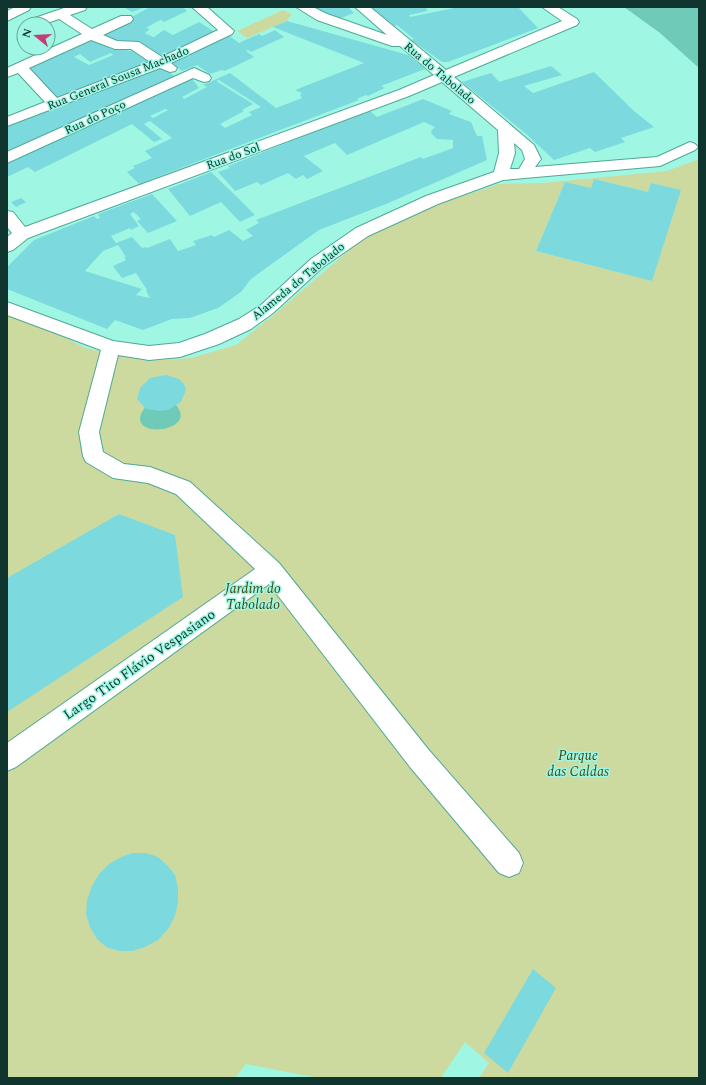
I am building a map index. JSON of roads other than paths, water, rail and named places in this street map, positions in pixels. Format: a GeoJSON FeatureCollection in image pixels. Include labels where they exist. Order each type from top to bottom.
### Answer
{"type":"FeatureCollection","features":[{"type":"Feature","properties":{"kind":"street"},"geometry":{"type":"LineString","coordinates":[[7,17],[24,7]]}},
{"type":"Feature","properties":{"kind":"street"},"geometry":{"type":"LineString","coordinates":[[56,17],[80,7]]}},
{"type":"Feature","properties":{"kind":"street","name":"Rua General Sousa Machado"},"geometry":{"type":"LineString","coordinates":[[7,122],[162,62],[227,31],[199,7]]}},
{"type":"Feature","properties":{"kind":"street"},"geometry":{"type":"LineString","coordinates":[[303,7],[322,17],[411,48]]}},
{"type":"Feature","properties":{"kind":"street"},"geometry":{"type":"LineString","coordinates":[[354,28],[368,26],[372,22],[373,17],[362,7]]}},
{"type":"Feature","properties":{"kind":"street","name":"Rua do Sol"},"geometry":{"type":"LineString","coordinates":[[7,246],[22,234],[404,93],[572,22],[549,7]]}},
{"type":"Feature","properties":{"kind":"street"},"geometry":{"type":"LineString","coordinates":[[62,15],[92,35],[114,45],[134,45],[183,76],[194,72],[204,78]]}},
{"type":"Feature","properties":{"kind":"street"},"geometry":{"type":"LineString","coordinates":[[55,104],[14,70],[92,35],[120,15]]}},
{"type":"Feature","properties":{"kind":"street","name":"Rua do Tabolado"},"geometry":{"type":"LineString","coordinates":[[373,17],[444,75],[529,148],[533,159],[522,174]]}},
{"type":"Feature","properties":{"kind":"street","name":"Rua do Poço"},"geometry":{"type":"LineString","coordinates":[[7,158],[183,76]]}},
{"type":"Feature","properties":{"kind":"street"},"geometry":{"type":"LineString","coordinates":[[500,175],[507,153],[506,129]]}},
{"type":"Feature","properties":{"kind":"street","name":"Alameda do Tabolado"},"geometry":{"type":"LineString","coordinates":[[7,308],[111,346],[149,353],[180,350],[212,339],[245,324],[267,309],[317,263],[362,232],[432,200],[500,175],[660,161],[690,147]]}},
{"type":"Feature","properties":{"kind":"street"},"geometry":{"type":"LineString","coordinates":[[7,216],[22,234]]}},
{"type":"Feature","properties":{"kind":"street"},"geometry":{"type":"LineString","coordinates":[[111,346],[89,432],[93,456],[120,472],[150,475],[183,488],[271,570],[419,758],[509,863]]}},
{"type":"Feature","properties":{"kind":"street","name":"Largo Tito Flávio Vespasiano"},"geometry":{"type":"LineString","coordinates":[[7,758],[271,570]]}},
{"type":"Feature","properties":{"kind":"water"},"geometry":{"type":"Polygon","coordinates":[[[624,7],[699,7],[699,68],[660,33],[624,7]]]}},
{"type":"Feature","properties":{"kind":"water"},"geometry":{"type":"Polygon","coordinates":[[[174,403],[181,413],[179,421],[171,427],[150,429],[142,425],[140,417],[146,406],[174,403]]]}},
{"type":"Feature","properties":{"kind":"park label","name":"Jardim do Tabolado"},"geometry":{"type":"Point","coordinates":[253,596]}},
{"type":"Feature","properties":{"kind":"park label","name":"Parque das Caldas"},"geometry":{"type":"Point","coordinates":[578,764]}}]}
